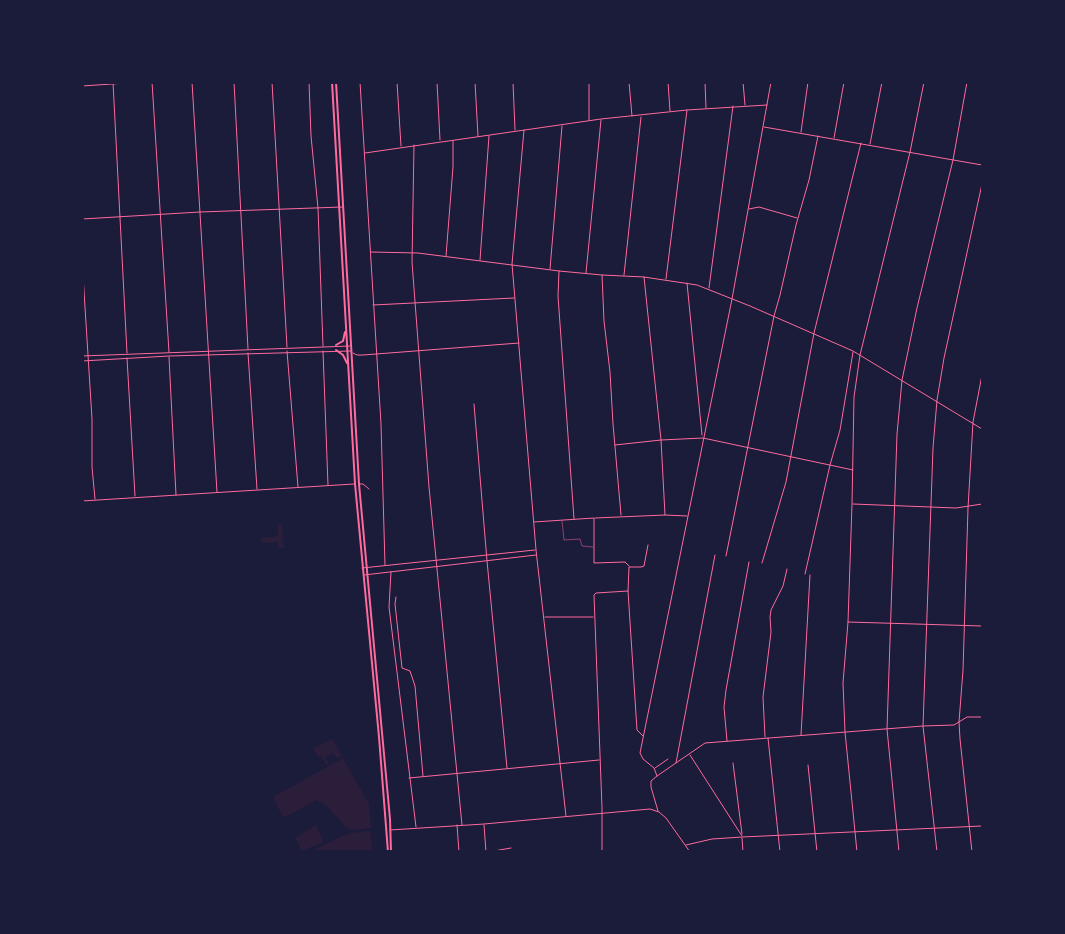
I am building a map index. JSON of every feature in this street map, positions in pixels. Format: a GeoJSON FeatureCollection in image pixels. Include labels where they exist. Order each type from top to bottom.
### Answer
{"type":"FeatureCollection","features":[{"type":"Feature","properties":{"kind":"main road"},"geometry":{"type":"LineString","coordinates":[[332,82],[348,365],[357,484],[370,603],[389,830],[389,852]]}},
{"type":"Feature","properties":{"kind":"main road"},"geometry":{"type":"LineString","coordinates":[[336,82],[362,568],[389,830]]}},
{"type":"Feature","properties":{"kind":"main road"},"geometry":{"type":"LineString","coordinates":[[336,345],[343,341],[346,329]]}},
{"type":"Feature","properties":{"kind":"main road"},"geometry":{"type":"LineString","coordinates":[[336,350],[343,355],[348,365]]}},
{"type":"Feature","properties":{"kind":"main road"},"geometry":{"type":"LineString","coordinates":[[366,604],[370,603]]}},
{"type":"Feature","properties":{"kind":"street"},"geometry":{"type":"LineString","coordinates":[[82,86],[142,82]]}},
{"type":"Feature","properties":{"kind":"street"},"geometry":{"type":"LineString","coordinates":[[152,82],[168,352]]}},
{"type":"Feature","properties":{"kind":"street"},"geometry":{"type":"LineString","coordinates":[[192,82],[216,492]]}},
{"type":"Feature","properties":{"kind":"street"},"geometry":{"type":"LineString","coordinates":[[234,82],[248,349]]}},
{"type":"Feature","properties":{"kind":"street"},"geometry":{"type":"LineString","coordinates":[[272,82],[287,347]]}},
{"type":"Feature","properties":{"kind":"street"},"geometry":{"type":"LineString","coordinates":[[309,82],[311,136],[318,208],[323,346]]}},
{"type":"Feature","properties":{"kind":"street"},"geometry":{"type":"LineString","coordinates":[[360,82],[381,424],[385,565]]}},
{"type":"Feature","properties":{"kind":"street"},"geometry":{"type":"LineString","coordinates":[[397,82],[402,147]]}},
{"type":"Feature","properties":{"kind":"street"},"geometry":{"type":"LineString","coordinates":[[437,82],[440,141]]}},
{"type":"Feature","properties":{"kind":"street"},"geometry":{"type":"LineString","coordinates":[[475,82],[478,137]]}},
{"type":"Feature","properties":{"kind":"street"},"geometry":{"type":"LineString","coordinates":[[513,82],[516,131]]}},
{"type":"Feature","properties":{"kind":"street"},"geometry":{"type":"LineString","coordinates":[[589,82],[589,121]]}},
{"type":"Feature","properties":{"kind":"street"},"geometry":{"type":"LineString","coordinates":[[629,82],[632,117]]}},
{"type":"Feature","properties":{"kind":"street"},"geometry":{"type":"LineString","coordinates":[[668,82],[670,112]]}},
{"type":"Feature","properties":{"kind":"street"},"geometry":{"type":"LineString","coordinates":[[705,82],[706,108]]}},
{"type":"Feature","properties":{"kind":"street"},"geometry":{"type":"LineString","coordinates":[[743,82],[745,106]]}},
{"type":"Feature","properties":{"kind":"street"},"geometry":{"type":"LineString","coordinates":[[657,776],[654,768],[641,755],[643,736],[732,298],[771,82]]}},
{"type":"Feature","properties":{"kind":"street"},"geometry":{"type":"LineString","coordinates":[[801,133],[808,82]]}},
{"type":"Feature","properties":{"kind":"street"},"geometry":{"type":"LineString","coordinates":[[834,139],[844,82]]}},
{"type":"Feature","properties":{"kind":"street"},"geometry":{"type":"LineString","coordinates":[[870,145],[882,82]]}},
{"type":"Feature","properties":{"kind":"street"},"geometry":{"type":"LineString","coordinates":[[857,852],[845,732],[843,682],[848,622],[854,397],[860,355],[910,152],[924,82]]}},
{"type":"Feature","properties":{"kind":"street"},"geometry":{"type":"LineString","coordinates":[[899,852],[887,729],[897,434],[902,380],[917,308],[953,160],[967,82]]}},
{"type":"Feature","properties":{"kind":"street"},"geometry":{"type":"LineString","coordinates":[[113,84],[127,354]]}},
{"type":"Feature","properties":{"kind":"street"},"geometry":{"type":"LineString","coordinates":[[364,153],[589,121],[706,108],[767,105]]}},
{"type":"Feature","properties":{"kind":"street"},"geometry":{"type":"LineString","coordinates":[[709,289],[733,106]]}},
{"type":"Feature","properties":{"kind":"street"},"geometry":{"type":"LineString","coordinates":[[666,280],[687,110]]}},
{"type":"Feature","properties":{"kind":"street"},"geometry":{"type":"LineString","coordinates":[[624,276],[641,116]]}},
{"type":"Feature","properties":{"kind":"street"},"geometry":{"type":"LineString","coordinates":[[586,273],[601,120]]}},
{"type":"Feature","properties":{"kind":"street"},"geometry":{"type":"LineString","coordinates":[[550,270],[562,125]]}},
{"type":"Feature","properties":{"kind":"street"},"geometry":{"type":"LineString","coordinates":[[763,126],[982,165]]}},
{"type":"Feature","properties":{"kind":"street"},"geometry":{"type":"LineString","coordinates":[[524,130],[512,264],[536,556],[566,816]]}},
{"type":"Feature","properties":{"kind":"street"},"geometry":{"type":"LineString","coordinates":[[480,260],[489,136]]}},
{"type":"Feature","properties":{"kind":"street"},"geometry":{"type":"LineString","coordinates":[[726,556],[746,448],[774,316],[809,180],[818,136]]}},
{"type":"Feature","properties":{"kind":"street"},"geometry":{"type":"LineString","coordinates":[[446,257],[452,187],[453,140]]}},
{"type":"Feature","properties":{"kind":"street"},"geometry":{"type":"LineString","coordinates":[[762,564],[786,482],[814,333],[861,143]]}},
{"type":"Feature","properties":{"kind":"street"},"geometry":{"type":"LineString","coordinates":[[414,145],[411,253],[436,567],[462,824]]}},
{"type":"Feature","properties":{"kind":"street"},"geometry":{"type":"LineString","coordinates":[[937,852],[923,726],[937,400],[944,358],[982,184]]}},
{"type":"Feature","properties":{"kind":"street"},"geometry":{"type":"LineString","coordinates":[[82,219],[200,212],[343,207]]}},
{"type":"Feature","properties":{"kind":"street"},"geometry":{"type":"LineString","coordinates":[[748,209],[759,207],[798,218]]}},
{"type":"Feature","properties":{"kind":"street"},"geometry":{"type":"LineString","coordinates":[[371,252],[411,253],[559,271],[644,277],[687,283],[709,289],[854,350],[982,429]]}},
{"type":"Feature","properties":{"kind":"street"},"geometry":{"type":"LineString","coordinates":[[82,259],[95,500]]}},
{"type":"Feature","properties":{"kind":"street"},"geometry":{"type":"LineString","coordinates":[[559,271],[558,296],[574,519]]}},
{"type":"Feature","properties":{"kind":"street"},"geometry":{"type":"LineString","coordinates":[[602,275],[604,321],[610,372],[621,515]]}},
{"type":"Feature","properties":{"kind":"street"},"geometry":{"type":"LineString","coordinates":[[644,277],[660,440],[665,515]]}},
{"type":"Feature","properties":{"kind":"street"},"geometry":{"type":"LineString","coordinates":[[687,283],[703,438]]}},
{"type":"Feature","properties":{"kind":"street"},"geometry":{"type":"LineString","coordinates":[[373,305],[515,298]]}},
{"type":"Feature","properties":{"kind":"street"},"geometry":{"type":"LineString","coordinates":[[82,361],[288,351],[351,350],[357,355],[519,343]]}},
{"type":"Feature","properties":{"kind":"street"},"geometry":{"type":"LineString","coordinates":[[82,356],[336,345],[351,346]]}},
{"type":"Feature","properties":{"kind":"street"},"geometry":{"type":"LineString","coordinates":[[805,574],[840,430],[854,350]]}},
{"type":"Feature","properties":{"kind":"street"},"geometry":{"type":"LineString","coordinates":[[288,351],[298,487]]}},
{"type":"Feature","properties":{"kind":"street"},"geometry":{"type":"LineString","coordinates":[[323,351],[328,486]]}},
{"type":"Feature","properties":{"kind":"street"},"geometry":{"type":"LineString","coordinates":[[248,353],[257,490]]}},
{"type":"Feature","properties":{"kind":"street"},"geometry":{"type":"LineString","coordinates":[[169,356],[176,495]]}},
{"type":"Feature","properties":{"kind":"street"},"geometry":{"type":"LineString","coordinates":[[127,358],[136,497]]}},
{"type":"Feature","properties":{"kind":"street"},"geometry":{"type":"LineString","coordinates":[[972,852],[959,722],[963,670],[972,422],[982,375]]}},
{"type":"Feature","properties":{"kind":"street"},"geometry":{"type":"LineString","coordinates":[[474,404],[486,561],[507,768]]}},
{"type":"Feature","properties":{"kind":"street"},"geometry":{"type":"LineString","coordinates":[[615,445],[703,438],[853,470]]}},
{"type":"Feature","properties":{"kind":"street"},"geometry":{"type":"LineString","coordinates":[[82,501],[357,484],[363,484],[369,489]]}},
{"type":"Feature","properties":{"kind":"street"},"geometry":{"type":"LineString","coordinates":[[852,504],[931,508],[982,504]]}},
{"type":"Feature","properties":{"kind":"street"},"geometry":{"type":"LineString","coordinates":[[533,522],[621,515],[688,516]]}},
{"type":"Feature","properties":{"kind":"street"},"geometry":{"type":"LineString","coordinates":[[594,518],[593,561],[595,564],[625,562],[629,567],[628,592],[637,730],[643,736]]}},
{"type":"Feature","properties":{"kind":"street"},"geometry":{"type":"LineString","coordinates":[[629,567],[644,566],[648,545]]}},
{"type":"Feature","properties":{"kind":"street"},"geometry":{"type":"LineString","coordinates":[[362,568],[536,550]]}},
{"type":"Feature","properties":{"kind":"street"},"geometry":{"type":"LineString","coordinates":[[676,763],[715,555]]}},
{"type":"Feature","properties":{"kind":"street"},"geometry":{"type":"LineString","coordinates":[[363,575],[536,556]]}},
{"type":"Feature","properties":{"kind":"street"},"geometry":{"type":"LineString","coordinates":[[727,741],[724,706],[749,562]]}},
{"type":"Feature","properties":{"kind":"street"},"geometry":{"type":"LineString","coordinates":[[765,738],[763,697],[771,632],[770,617],[783,586],[787,569]]}},
{"type":"Feature","properties":{"kind":"street"},"geometry":{"type":"LineString","coordinates":[[391,572],[390,607],[416,828]]}},
{"type":"Feature","properties":{"kind":"street"},"geometry":{"type":"LineString","coordinates":[[800,736],[810,575]]}},
{"type":"Feature","properties":{"kind":"street"},"geometry":{"type":"LineString","coordinates":[[602,852],[594,594],[628,592]]}},
{"type":"Feature","properties":{"kind":"street"},"geometry":{"type":"LineString","coordinates":[[396,597],[395,604],[402,668],[410,671],[414,686],[423,777]]}},
{"type":"Feature","properties":{"kind":"street"},"geometry":{"type":"LineString","coordinates":[[544,617],[595,618]]}},
{"type":"Feature","properties":{"kind":"street"},"geometry":{"type":"LineString","coordinates":[[848,622],[982,626]]}},
{"type":"Feature","properties":{"kind":"street"},"geometry":{"type":"LineString","coordinates":[[659,812],[651,782],[705,743],[954,725],[967,717],[982,717]]}},
{"type":"Feature","properties":{"kind":"street"},"geometry":{"type":"LineString","coordinates":[[768,738],[780,852]]}},
{"type":"Feature","properties":{"kind":"street"},"geometry":{"type":"LineString","coordinates":[[689,754],[742,837]]}},
{"type":"Feature","properties":{"kind":"street"},"geometry":{"type":"LineString","coordinates":[[654,768],[668,759]]}},
{"type":"Feature","properties":{"kind":"street"},"geometry":{"type":"LineString","coordinates":[[409,778],[600,760]]}},
{"type":"Feature","properties":{"kind":"street"},"geometry":{"type":"LineString","coordinates":[[733,763],[743,852]]}},
{"type":"Feature","properties":{"kind":"street"},"geometry":{"type":"LineString","coordinates":[[808,765],[817,852]]}},
{"type":"Feature","properties":{"kind":"street"},"geometry":{"type":"LineString","coordinates":[[389,830],[484,824],[650,809],[659,812],[666,818],[690,852]]}},
{"type":"Feature","properties":{"kind":"street"},"geometry":{"type":"LineString","coordinates":[[484,824],[487,852],[511,848]]}},
{"type":"Feature","properties":{"kind":"street"},"geometry":{"type":"LineString","coordinates":[[457,825],[459,852]]}},
{"type":"Feature","properties":{"kind":"street"},"geometry":{"type":"LineString","coordinates":[[685,845],[712,839],[742,837],[982,826]]}},
{"type":"Feature","properties":{"kind":"lane"},"geometry":{"type":"LineString","coordinates":[[562,520],[564,540],[580,539],[582,546],[594,547]]}},
{"type":"Feature","properties":{"kind":"shaded area"},"geometry":{"type":"Polygon","coordinates":[[[278,524],[282,524],[284,548],[278,548],[278,542],[262,543],[261,538],[278,536],[278,524]]]}},
{"type":"Feature","properties":{"kind":"shaded area"},"geometry":{"type":"Polygon","coordinates":[[[333,739],[342,756],[336,758],[333,753],[326,757],[329,764],[326,765],[321,756],[318,757],[314,748],[333,739]]]}},
{"type":"Feature","properties":{"kind":"shaded area"},"geometry":{"type":"Polygon","coordinates":[[[343,758],[369,804],[371,828],[351,830],[346,828],[328,807],[317,800],[285,817],[282,816],[273,797],[343,758]]]}},
{"type":"Feature","properties":{"kind":"shaded area"},"geometry":{"type":"Polygon","coordinates":[[[316,825],[324,842],[302,851],[295,838],[316,825]]]}},
{"type":"Feature","properties":{"kind":"shaded area"},"geometry":{"type":"Polygon","coordinates":[[[369,831],[371,833],[372,851],[312,851],[342,836],[369,831]]]}}]}
